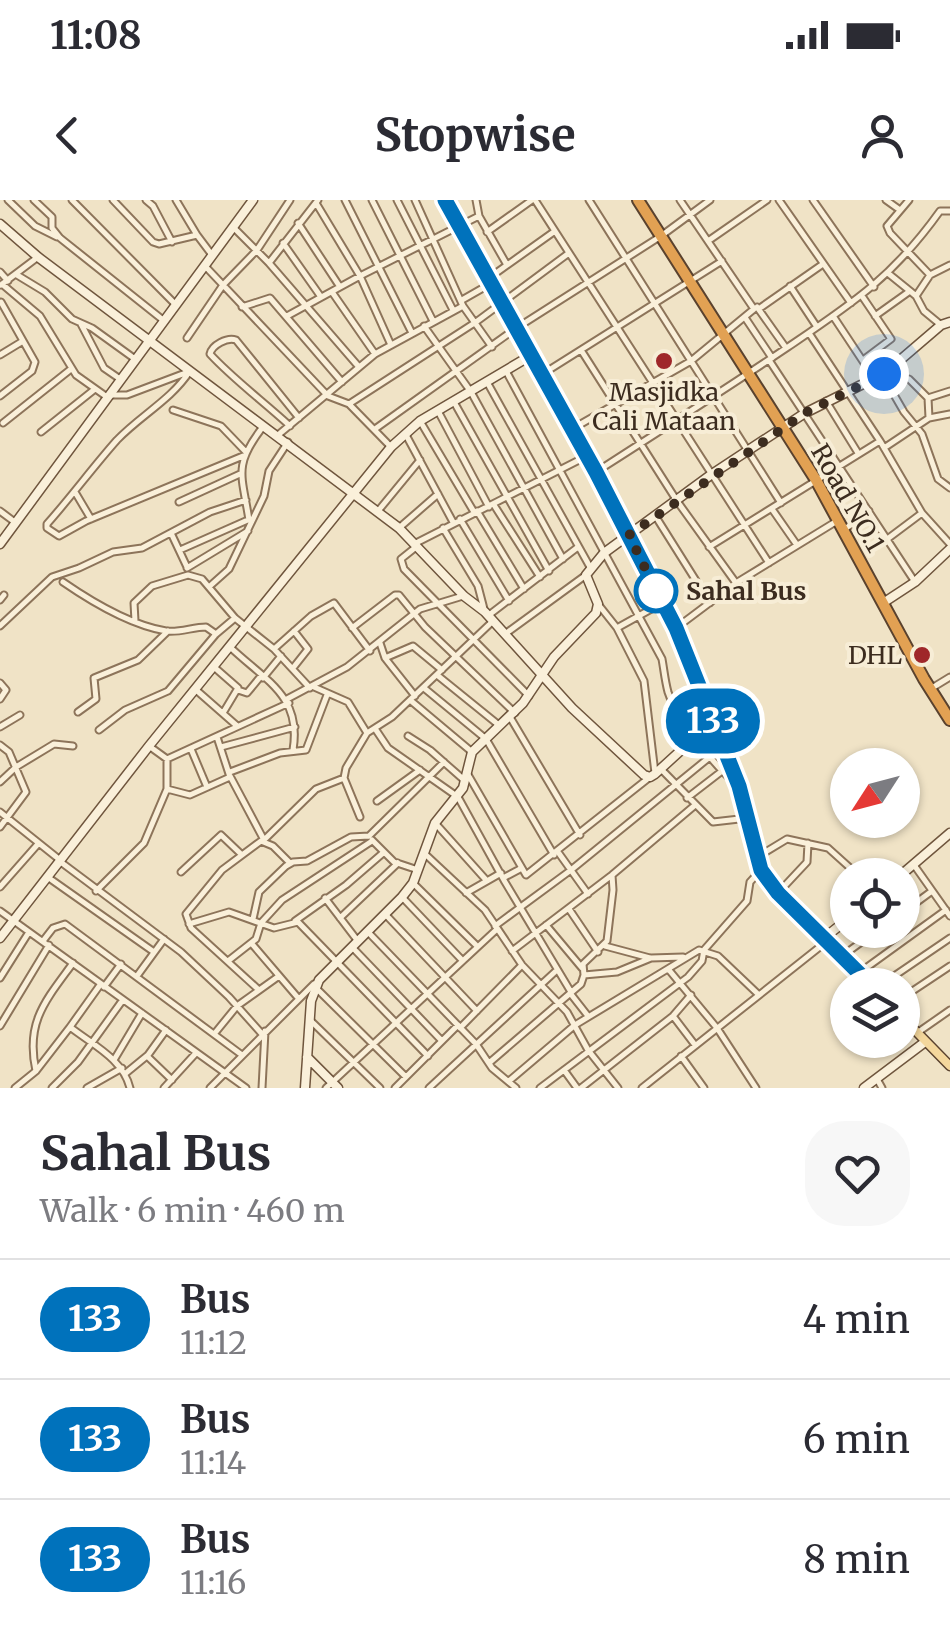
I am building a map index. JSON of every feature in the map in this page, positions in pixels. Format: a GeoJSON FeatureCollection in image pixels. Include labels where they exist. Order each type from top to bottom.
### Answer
{"type":"FeatureCollection","features":[{"type":"Feature","properties":{"kind":"highway","name":"Road NO.1"},"geometry":{"type":"LineString","coordinates":[[638,200],[843,524],[930,690],[947,711]]}},
{"type":"Feature","properties":{"kind":"main road"},"geometry":{"type":"LineString","coordinates":[[445,200],[596,472],[676,628],[739,786],[761,870],[778,893],[854,968]]}},
{"type":"Feature","properties":{"kind":"main road"},"geometry":{"type":"LineString","coordinates":[[920,1036],[946,1054],[950,1066]]}},
{"type":"Feature","properties":{"kind":"street"},"geometry":{"type":"LineString","coordinates":[[8,200],[35,226],[60,238],[166,321]]}},
{"type":"Feature","properties":{"kind":"street"},"geometry":{"type":"LineString","coordinates":[[34,200],[51,216],[52,228],[60,238]]}},
{"type":"Feature","properties":{"kind":"street"},"geometry":{"type":"LineString","coordinates":[[72,200],[176,304]]}},
{"type":"Feature","properties":{"kind":"street"},"geometry":{"type":"LineString","coordinates":[[113,200],[153,242],[197,235]]}},
{"type":"Feature","properties":{"kind":"street"},"geometry":{"type":"LineString","coordinates":[[146,200],[172,242]]}},
{"type":"Feature","properties":{"kind":"street"},"geometry":{"type":"LineString","coordinates":[[176,200],[212,256]]}},
{"type":"Feature","properties":{"kind":"street"},"geometry":{"type":"LineString","coordinates":[[0,544],[253,200]]}},
{"type":"Feature","properties":{"kind":"street"},"geometry":{"type":"LineString","coordinates":[[187,338],[222,286],[257,250],[290,200]]}},
{"type":"Feature","properties":{"kind":"street"},"geometry":{"type":"LineString","coordinates":[[345,200],[412,334]]}},
{"type":"Feature","properties":{"kind":"street"},"geometry":{"type":"LineString","coordinates":[[372,200],[433,321]]}},
{"type":"Feature","properties":{"kind":"street"},"geometry":{"type":"LineString","coordinates":[[397,200],[452,310]]}},
{"type":"Feature","properties":{"kind":"street"},"geometry":{"type":"LineString","coordinates":[[416,200],[463,303],[492,347]]}},
{"type":"Feature","properties":{"kind":"street"},"geometry":{"type":"LineString","coordinates":[[488,232],[534,200],[768,563]]}},
{"type":"Feature","properties":{"kind":"street"},"geometry":{"type":"LineString","coordinates":[[540,208],[550,200]]}},
{"type":"Feature","properties":{"kind":"street"},"geometry":{"type":"LineString","coordinates":[[589,200],[782,503]]}},
{"type":"Feature","properties":{"kind":"street"},"geometry":{"type":"LineString","coordinates":[[680,200],[786,348]]}},
{"type":"Feature","properties":{"kind":"street"},"geometry":{"type":"LineString","coordinates":[[375,428],[710,200]]}},
{"type":"Feature","properties":{"kind":"street"},"geometry":{"type":"LineString","coordinates":[[751,200],[756,207]]}},
{"type":"Feature","properties":{"kind":"street"},"geometry":{"type":"LineString","coordinates":[[708,241],[767,200]]}},
{"type":"Feature","properties":{"kind":"street"},"geometry":{"type":"LineString","coordinates":[[779,200],[851,303]]}},
{"type":"Feature","properties":{"kind":"street"},"geometry":{"type":"LineString","coordinates":[[813,200],[874,288]]}},
{"type":"Feature","properties":{"kind":"street"},"geometry":{"type":"LineString","coordinates":[[886,200],[900,210]]}},
{"type":"Feature","properties":{"kind":"street"},"geometry":{"type":"LineString","coordinates":[[909,200],[888,230],[930,275]]}},
{"type":"Feature","properties":{"kind":"street"},"geometry":{"type":"LineString","coordinates":[[480,201],[479,216],[508,264]]}},
{"type":"Feature","properties":{"kind":"street"},"geometry":{"type":"LineString","coordinates":[[270,263],[317,202],[360,276],[390,345]]}},
{"type":"Feature","properties":{"kind":"street"},"geometry":{"type":"LineString","coordinates":[[596,472],[715,397],[874,288],[909,254],[940,211],[950,211]]}},
{"type":"Feature","properties":{"kind":"street"},"geometry":{"type":"LineString","coordinates":[[287,316],[479,216]]}},
{"type":"Feature","properties":{"kind":"street"},"geometry":{"type":"LineString","coordinates":[[298,223],[340,287]]}},
{"type":"Feature","properties":{"kind":"street"},"geometry":{"type":"LineString","coordinates":[[0,224],[38,257],[288,442],[418,544],[464,596],[644,776],[655,774],[674,783],[713,822],[748,818]]}},
{"type":"Feature","properties":{"kind":"street"},"geometry":{"type":"LineString","coordinates":[[233,227],[270,263],[359,366]]}},
{"type":"Feature","properties":{"kind":"street"},"geometry":{"type":"LineString","coordinates":[[278,435],[375,354],[463,303],[508,264],[556,231]]}},
{"type":"Feature","properties":{"kind":"street"},"geometry":{"type":"LineString","coordinates":[[284,243],[320,296]]}},
{"type":"Feature","properties":{"kind":"street"},"geometry":{"type":"LineString","coordinates":[[349,404],[476,322],[570,253]]}},
{"type":"Feature","properties":{"kind":"street"},"geometry":{"type":"LineString","coordinates":[[0,396],[35,368],[0,302],[4,284],[38,257]]}},
{"type":"Feature","properties":{"kind":"street"},"geometry":{"type":"LineString","coordinates":[[541,375],[722,261]]}},
{"type":"Feature","properties":{"kind":"street"},"geometry":{"type":"LineString","coordinates":[[572,430],[614,402],[691,361],[757,308],[824,264]]}},
{"type":"Feature","properties":{"kind":"street"},"geometry":{"type":"LineString","coordinates":[[875,316],[913,294],[930,275],[950,264]]}},
{"type":"Feature","properties":{"kind":"street"},"geometry":{"type":"LineString","coordinates":[[204,266],[328,396],[349,404],[391,447]]}},
{"type":"Feature","properties":{"kind":"street"},"geometry":{"type":"LineString","coordinates":[[0,272],[4,284],[40,316],[72,370],[111,397],[128,395],[190,371]]}},
{"type":"Feature","properties":{"kind":"street"},"geometry":{"type":"LineString","coordinates":[[505,634],[588,571],[604,553],[712,474],[805,413],[880,375],[946,323],[924,311],[913,294],[889,274]]}},
{"type":"Feature","properties":{"kind":"street"},"geometry":{"type":"LineString","coordinates":[[17,275],[45,292],[72,320],[92,328],[138,361]]}},
{"type":"Feature","properties":{"kind":"street"},"geometry":{"type":"LineString","coordinates":[[790,286],[818,327]]}},
{"type":"Feature","properties":{"kind":"street"},"geometry":{"type":"LineString","coordinates":[[332,292],[375,354]]}},
{"type":"Feature","properties":{"kind":"street"},"geometry":{"type":"LineString","coordinates":[[862,296],[891,339],[864,360]]}},
{"type":"Feature","properties":{"kind":"street"},"geometry":{"type":"LineString","coordinates":[[242,307],[268,298],[342,382]]}},
{"type":"Feature","properties":{"kind":"street"},"geometry":{"type":"LineString","coordinates":[[833,316],[917,426],[938,480],[950,488]]}},
{"type":"Feature","properties":{"kind":"street"},"geometry":{"type":"LineString","coordinates":[[745,318],[915,582]]}},
{"type":"Feature","properties":{"kind":"street"},"geometry":{"type":"LineString","coordinates":[[80,324],[104,368],[122,381]]}},
{"type":"Feature","properties":{"kind":"street"},"geometry":{"type":"LineString","coordinates":[[424,326],[471,392],[563,559]]}},
{"type":"Feature","properties":{"kind":"street"},"geometry":{"type":"LineString","coordinates":[[809,333],[949,552],[883,603]]}},
{"type":"Feature","properties":{"kind":"street"},"geometry":{"type":"LineString","coordinates":[[290,426],[221,366],[210,354],[212,348],[229,339],[236,340],[299,418]]}},
{"type":"Feature","properties":{"kind":"street"},"geometry":{"type":"LineString","coordinates":[[0,356],[23,340]]}},
{"type":"Feature","properties":{"kind":"street"},"geometry":{"type":"LineString","coordinates":[[581,350],[677,501],[736,583]]}},
{"type":"Feature","properties":{"kind":"street"},"geometry":{"type":"LineString","coordinates":[[0,938],[149,746],[404,432],[530,356]]}},
{"type":"Feature","properties":{"kind":"street"},"geometry":{"type":"LineString","coordinates":[[4,423],[72,370]]}},
{"type":"Feature","properties":{"kind":"street"},"geometry":{"type":"LineString","coordinates":[[190,371],[173,395],[147,411],[117,440],[47,528],[59,536],[244,453]]}},
{"type":"Feature","properties":{"kind":"street"},"geometry":{"type":"LineString","coordinates":[[506,371],[662,660],[668,692],[678,712],[722,772],[739,786]]}},
{"type":"Feature","properties":{"kind":"street"},"geometry":{"type":"LineString","coordinates":[[880,375],[909,379],[928,398],[929,418]]}},
{"type":"Feature","properties":{"kind":"street"},"geometry":{"type":"LineString","coordinates":[[487,382],[578,547],[598,604],[617,628],[644,680],[655,774]]}},
{"type":"Feature","properties":{"kind":"street"},"geometry":{"type":"LineString","coordinates":[[41,432],[96,389]]}},
{"type":"Feature","properties":{"kind":"street"},"geometry":{"type":"LineString","coordinates":[[928,398],[950,391]]}},
{"type":"Feature","properties":{"kind":"street"},"geometry":{"type":"LineString","coordinates":[[826,401],[858,453]]}},
{"type":"Feature","properties":{"kind":"street"},"geometry":{"type":"LineString","coordinates":[[454,402],[548,571]]}},
{"type":"Feature","properties":{"kind":"street"},"geometry":{"type":"LineString","coordinates":[[173,410],[221,426],[244,453]]}},
{"type":"Feature","properties":{"kind":"street"},"geometry":{"type":"LineString","coordinates":[[438,411],[492,506],[540,577]]}},
{"type":"Feature","properties":{"kind":"street"},"geometry":{"type":"LineString","coordinates":[[884,448],[929,418],[950,414]]}},
{"type":"Feature","properties":{"kind":"street"},"geometry":{"type":"LineString","coordinates":[[420,421],[524,589]]}},
{"type":"Feature","properties":{"kind":"street"},"geometry":{"type":"LineString","coordinates":[[252,519],[240,474],[244,453],[264,425]]}},
{"type":"Feature","properties":{"kind":"street"},"geometry":{"type":"LineString","coordinates":[[404,432],[438,494],[508,601]]}},
{"type":"Feature","properties":{"kind":"street"},"geometry":{"type":"LineString","coordinates":[[709,547],[880,441]]}},
{"type":"Feature","properties":{"kind":"street"},"geometry":{"type":"LineString","coordinates":[[210,586],[229,569],[264,496],[269,471],[288,442]]}},
{"type":"Feature","properties":{"kind":"street"},"geometry":{"type":"LineString","coordinates":[[529,696],[400,563],[418,544],[443,528],[587,456]]}},
{"type":"Feature","properties":{"kind":"street"},"geometry":{"type":"LineString","coordinates":[[378,511],[420,460]]}},
{"type":"Feature","properties":{"kind":"street"},"geometry":{"type":"LineString","coordinates":[[179,502],[240,474]]}},
{"type":"Feature","properties":{"kind":"street"},"geometry":{"type":"LineString","coordinates":[[75,492],[91,520]]}},
{"type":"Feature","properties":{"kind":"street"},"geometry":{"type":"LineString","coordinates":[[399,528],[438,494]]}},
{"type":"Feature","properties":{"kind":"street"},"geometry":{"type":"LineString","coordinates":[[0,626],[52,577],[113,552],[142,548],[210,512],[246,500]]}},
{"type":"Feature","properties":{"kind":"street"},"geometry":{"type":"LineString","coordinates":[[772,509],[798,545]]}},
{"type":"Feature","properties":{"kind":"street"},"geometry":{"type":"LineString","coordinates":[[0,511],[16,522]]}},
{"type":"Feature","properties":{"kind":"street"},"geometry":{"type":"LineString","coordinates":[[676,628],[768,563],[869,511]]}},
{"type":"Feature","properties":{"kind":"street"},"geometry":{"type":"LineString","coordinates":[[886,540],[922,513]]}},
{"type":"Feature","properties":{"kind":"street"},"geometry":{"type":"LineString","coordinates":[[655,516],[710,603]]}},
{"type":"Feature","properties":{"kind":"street"},"geometry":{"type":"LineString","coordinates":[[180,550],[252,519]]}},
{"type":"Feature","properties":{"kind":"street"},"geometry":{"type":"LineString","coordinates":[[443,528],[478,586],[488,616]]}},
{"type":"Feature","properties":{"kind":"street"},"geometry":{"type":"LineString","coordinates":[[135,621],[133,606],[140,594],[188,572],[248,532]]}},
{"type":"Feature","properties":{"kind":"street"},"geometry":{"type":"LineString","coordinates":[[171,533],[188,572],[210,586],[235,618],[312,687],[348,702],[367,733]]}},
{"type":"Feature","properties":{"kind":"street"},"geometry":{"type":"LineString","coordinates":[[360,817],[344,778],[367,733],[376,730],[473,641],[488,616],[578,547]]}},
{"type":"Feature","properties":{"kind":"street"},"geometry":{"type":"LineString","coordinates":[[62,582],[96,604],[135,621],[168,631],[206,628],[216,634]]}},
{"type":"Feature","properties":{"kind":"street"},"geometry":{"type":"LineString","coordinates":[[352,628],[395,594],[400,595],[413,614],[512,715],[580,835]]}},
{"type":"Feature","properties":{"kind":"street"},"geometry":{"type":"LineString","coordinates":[[167,759],[312,687],[380,644],[413,614],[435,603],[464,596]]}},
{"type":"Feature","properties":{"kind":"street"},"geometry":{"type":"LineString","coordinates":[[274,649],[334,603],[370,651]]}},
{"type":"Feature","properties":{"kind":"street"},"geometry":{"type":"LineString","coordinates":[[617,628],[662,603]]}},
{"type":"Feature","properties":{"kind":"street"},"geometry":{"type":"LineString","coordinates":[[210,1088],[402,898],[413,882],[435,823],[458,797],[472,752],[529,696],[554,657],[596,612],[598,604]]}},
{"type":"Feature","properties":{"kind":"street"},"geometry":{"type":"LineString","coordinates":[[99,730],[125,710],[168,691],[216,634],[235,618]]}},
{"type":"Feature","properties":{"kind":"street"},"geometry":{"type":"LineString","coordinates":[[292,668],[308,648],[294,630]]}},
{"type":"Feature","properties":{"kind":"street"},"geometry":{"type":"LineString","coordinates":[[78,712],[96,699],[94,678],[138,660],[168,631]]}},
{"type":"Feature","properties":{"kind":"street"},"geometry":{"type":"LineString","coordinates":[[380,644],[412,698],[472,752]]}},
{"type":"Feature","properties":{"kind":"street"},"geometry":{"type":"LineString","coordinates":[[385,658],[413,646],[500,726]]}},
{"type":"Feature","properties":{"kind":"street"},"geometry":{"type":"LineString","coordinates":[[230,647],[288,701],[296,726],[293,750]]}},
{"type":"Feature","properties":{"kind":"street"},"geometry":{"type":"LineString","coordinates":[[214,667],[238,690],[247,693],[281,656]]}},
{"type":"Feature","properties":{"kind":"street"},"geometry":{"type":"LineString","coordinates":[[930,690],[950,677]]}},
{"type":"Feature","properties":{"kind":"street"},"geometry":{"type":"LineString","coordinates":[[0,683],[6,690],[0,699]]}},
{"type":"Feature","properties":{"kind":"street"},"geometry":{"type":"LineString","coordinates":[[424,688],[486,738],[556,853],[588,894]]}},
{"type":"Feature","properties":{"kind":"street"},"geometry":{"type":"LineString","coordinates":[[195,689],[236,725]]}},
{"type":"Feature","properties":{"kind":"street"},"geometry":{"type":"LineString","coordinates":[[223,714],[238,690]]}},
{"type":"Feature","properties":{"kind":"street"},"geometry":{"type":"LineString","coordinates":[[167,789],[190,796],[230,774],[293,750],[306,750],[327,694]]}},
{"type":"Feature","properties":{"kind":"street"},"geometry":{"type":"LineString","coordinates":[[0,727],[20,715]]}},
{"type":"Feature","properties":{"kind":"street"},"geometry":{"type":"LineString","coordinates":[[408,736],[466,777],[526,875],[655,774],[713,721]]}},
{"type":"Feature","properties":{"kind":"street"},"geometry":{"type":"LineString","coordinates":[[221,747],[296,726]]}},
{"type":"Feature","properties":{"kind":"street"},"geometry":{"type":"LineString","coordinates":[[376,730],[382,742],[458,797],[556,970],[588,1016]]}},
{"type":"Feature","properties":{"kind":"street"},"geometry":{"type":"LineString","coordinates":[[217,737],[230,774],[264,840],[290,863]]}},
{"type":"Feature","properties":{"kind":"street"},"geometry":{"type":"LineString","coordinates":[[0,782],[16,767],[54,744],[74,746]]}},
{"type":"Feature","properties":{"kind":"street"},"geometry":{"type":"LineString","coordinates":[[0,745],[8,749],[26,792],[0,827]]}},
{"type":"Feature","properties":{"kind":"street"},"geometry":{"type":"LineString","coordinates":[[96,891],[141,848],[167,789],[167,759],[149,746]]}},
{"type":"Feature","properties":{"kind":"street"},"geometry":{"type":"LineString","coordinates":[[191,748],[207,788]]}},
{"type":"Feature","properties":{"kind":"street"},"geometry":{"type":"LineString","coordinates":[[307,1057],[332,1086],[476,945],[711,756]]}},
{"type":"Feature","properties":{"kind":"street"},"geometry":{"type":"LineString","coordinates":[[228,961],[259,934],[261,923],[282,900],[371,839],[444,762]]}},
{"type":"Feature","properties":{"kind":"street"},"geometry":{"type":"LineString","coordinates":[[377,801],[420,770]]}},
{"type":"Feature","properties":{"kind":"street"},"geometry":{"type":"LineString","coordinates":[[688,798],[722,772]]}},
{"type":"Feature","properties":{"kind":"street"},"geometry":{"type":"LineString","coordinates":[[259,990],[188,924],[186,914],[222,870],[264,840],[316,789],[344,778]]}},
{"type":"Feature","properties":{"kind":"street"},"geometry":{"type":"LineString","coordinates":[[512,951],[612,876],[694,806]]}},
{"type":"Feature","properties":{"kind":"street"},"geometry":{"type":"LineString","coordinates":[[0,812],[96,891],[164,939],[264,1032],[262,1088]]}},
{"type":"Feature","properties":{"kind":"street"},"geometry":{"type":"LineString","coordinates":[[435,823],[487,882]]}},
{"type":"Feature","properties":{"kind":"street"},"geometry":{"type":"LineString","coordinates":[[920,860],[950,833]]}},
{"type":"Feature","properties":{"kind":"street"},"geometry":{"type":"LineString","coordinates":[[181,872],[221,835],[242,855]]}},
{"type":"Feature","properties":{"kind":"street"},"geometry":{"type":"LineString","coordinates":[[253,919],[260,892],[290,863],[307,861],[350,837],[371,839],[382,853],[418,870]]}},
{"type":"Feature","properties":{"kind":"street"},"geometry":{"type":"LineString","coordinates":[[759,856],[787,839],[828,848],[839,858]]}},
{"type":"Feature","properties":{"kind":"street"},"geometry":{"type":"LineString","coordinates":[[778,893],[807,862],[808,843]]}},
{"type":"Feature","properties":{"kind":"street"},"geometry":{"type":"LineString","coordinates":[[0,888],[38,844]]}},
{"type":"Feature","properties":{"kind":"street"},"geometry":{"type":"LineString","coordinates":[[188,924],[229,912],[274,928],[294,921],[346,886],[382,853]]}},
{"type":"Feature","properties":{"kind":"street"},"geometry":{"type":"LineString","coordinates":[[424,853],[485,910],[522,965],[575,1024],[588,1050],[618,1088]]}},
{"type":"Feature","properties":{"kind":"street"},"geometry":{"type":"LineString","coordinates":[[340,918],[398,863]]}},
{"type":"Feature","properties":{"kind":"street"},"geometry":{"type":"LineString","coordinates":[[466,893],[483,880],[487,882],[520,869]]}},
{"type":"Feature","properties":{"kind":"street"},"geometry":{"type":"LineString","coordinates":[[540,1088],[698,967],[704,950],[747,901],[750,882],[761,870]]}},
{"type":"Feature","properties":{"kind":"street"},"geometry":{"type":"LineString","coordinates":[[866,968],[948,913],[920,874]]}},
{"type":"Feature","properties":{"kind":"street"},"geometry":{"type":"LineString","coordinates":[[489,1063],[571,992],[584,973],[583,964],[605,946],[612,876]]}},
{"type":"Feature","properties":{"kind":"street"},"geometry":{"type":"LineString","coordinates":[[49,878],[154,952]]}},
{"type":"Feature","properties":{"kind":"street"},"geometry":{"type":"LineString","coordinates":[[413,882],[476,945]]}},
{"type":"Feature","properties":{"kind":"street"},"geometry":{"type":"LineString","coordinates":[[920,899],[932,891]]}},
{"type":"Feature","properties":{"kind":"street"},"geometry":{"type":"LineString","coordinates":[[325,898],[355,944],[410,1010],[442,1041]]}},
{"type":"Feature","properties":{"kind":"street"},"geometry":{"type":"LineString","coordinates":[[402,898],[461,960]]}},
{"type":"Feature","properties":{"kind":"street"},"geometry":{"type":"LineString","coordinates":[[569,908],[598,952]]}},
{"type":"Feature","properties":{"kind":"street"},"geometry":{"type":"LineString","coordinates":[[0,911],[246,1088]]}},
{"type":"Feature","properties":{"kind":"street"},"geometry":{"type":"LineString","coordinates":[[384,914],[477,1010]]}},
{"type":"Feature","properties":{"kind":"street"},"geometry":{"type":"LineString","coordinates":[[294,921],[312,934],[428,1056]]}},
{"type":"Feature","properties":{"kind":"street"},"geometry":{"type":"LineString","coordinates":[[0,1026],[54,928],[66,924],[242,1055]]}},
{"type":"Feature","properties":{"kind":"street"},"geometry":{"type":"LineString","coordinates":[[546,925],[584,973]]}},
{"type":"Feature","properties":{"kind":"street"},"geometry":{"type":"LineString","coordinates":[[366,930],[516,1088]]}},
{"type":"Feature","properties":{"kind":"street"},"geometry":{"type":"LineString","coordinates":[[0,978],[29,932]]}},
{"type":"Feature","properties":{"kind":"street"},"geometry":{"type":"LineString","coordinates":[[642,1088],[830,935]]}},
{"type":"Feature","properties":{"kind":"street"},"geometry":{"type":"LineString","coordinates":[[906,968],[950,938]]}},
{"type":"Feature","properties":{"kind":"street"},"geometry":{"type":"LineString","coordinates":[[137,976],[164,939]]}},
{"type":"Feature","properties":{"kind":"street"},"geometry":{"type":"LineString","coordinates":[[251,943],[299,999]]}},
{"type":"Feature","properties":{"kind":"street"},"geometry":{"type":"LineString","coordinates":[[605,946],[651,958],[686,957]]}},
{"type":"Feature","properties":{"kind":"street"},"geometry":{"type":"LineString","coordinates":[[842,956],[853,948]]}},
{"type":"Feature","properties":{"kind":"street"},"geometry":{"type":"LineString","coordinates":[[509,1081],[575,1024],[704,950],[718,956],[758,995]]}},
{"type":"Feature","properties":{"kind":"street"},"geometry":{"type":"LineString","coordinates":[[584,973],[617,972],[651,958]]}},
{"type":"Feature","properties":{"kind":"street"},"geometry":{"type":"LineString","coordinates":[[36,1072],[36,1016],[73,962]]}},
{"type":"Feature","properties":{"kind":"street"},"geometry":{"type":"LineString","coordinates":[[14,1088],[26,1085],[121,964]]}},
{"type":"Feature","properties":{"kind":"street"},"geometry":{"type":"LineString","coordinates":[[395,1088],[522,965]]}},
{"type":"Feature","properties":{"kind":"street"},"geometry":{"type":"LineString","coordinates":[[920,986],[950,966]]}},
{"type":"Feature","properties":{"kind":"street"},"geometry":{"type":"LineString","coordinates":[[430,1088],[556,970]]}},
{"type":"Feature","properties":{"kind":"street"},"geometry":{"type":"LineString","coordinates":[[668,970],[717,1028],[756,1088]]}},
{"type":"Feature","properties":{"kind":"street"},"geometry":{"type":"LineString","coordinates":[[215,1034],[237,1006],[279,976]]}},
{"type":"Feature","properties":{"kind":"street"},"geometry":{"type":"LineString","coordinates":[[305,1088],[309,1019],[318,984]]}},
{"type":"Feature","properties":{"kind":"street"},"geometry":{"type":"LineString","coordinates":[[318,984],[406,1077]]}},
{"type":"Feature","properties":{"kind":"street"},"geometry":{"type":"LineString","coordinates":[[564,1069],[579,1088],[673,1016],[692,995]]}},
{"type":"Feature","properties":{"kind":"street"},"geometry":{"type":"LineString","coordinates":[[52,1088],[68,1075],[122,1001]]}},
{"type":"Feature","properties":{"kind":"street"},"geometry":{"type":"LineString","coordinates":[[920,1031],[950,1010]]}},
{"type":"Feature","properties":{"kind":"street"},"geometry":{"type":"LineString","coordinates":[[114,1060],[142,1013]]}},
{"type":"Feature","properties":{"kind":"street"},"geometry":{"type":"LineString","coordinates":[[673,1016],[695,1045]]}},
{"type":"Feature","properties":{"kind":"street"},"geometry":{"type":"LineString","coordinates":[[309,1019],[380,1088]]}},
{"type":"Feature","properties":{"kind":"street"},"geometry":{"type":"LineString","coordinates":[[70,1027],[114,1060],[124,1071],[130,1088]]}},
{"type":"Feature","properties":{"kind":"street"},"geometry":{"type":"LineString","coordinates":[[87,1088],[147,1056],[166,1030]]}},
{"type":"Feature","properties":{"kind":"street"},"geometry":{"type":"LineString","coordinates":[[864,1088],[879,1084],[926,1042]]}},
{"type":"Feature","properties":{"kind":"street"},"geometry":{"type":"LineString","coordinates":[[164,1088],[196,1052]]}},
{"type":"Feature","properties":{"kind":"street"},"geometry":{"type":"LineString","coordinates":[[147,1056],[172,1080]]}},
{"type":"Feature","properties":{"kind":"street"},"geometry":{"type":"LineString","coordinates":[[681,1056],[704,1088]]}},
{"type":"Feature","properties":{"kind":"bus line","name":"133"},"geometry":{"type":"LineString","coordinates":[[445,200],[596,472],[676,628],[739,786],[761,870],[778,893],[854,968]]}},
{"type":"Feature","properties":{"kind":"place","name":"Masjidka Cali Mataan"},"geometry":{"type":"Point","coordinates":[664,361]}},
{"type":"Feature","properties":{"kind":"place","name":"Sahal Bus"},"geometry":{"type":"Point","coordinates":[656,591]}},
{"type":"Feature","properties":{"kind":"place","name":"DHL"},"geometry":{"type":"Point","coordinates":[922,655]}},
{"type":"Feature","properties":{"kind":"route"},"geometry":{"type":"LineString","coordinates":[[656,591],[662,603],[629,535],[805,413],[884,374]]}}]}
